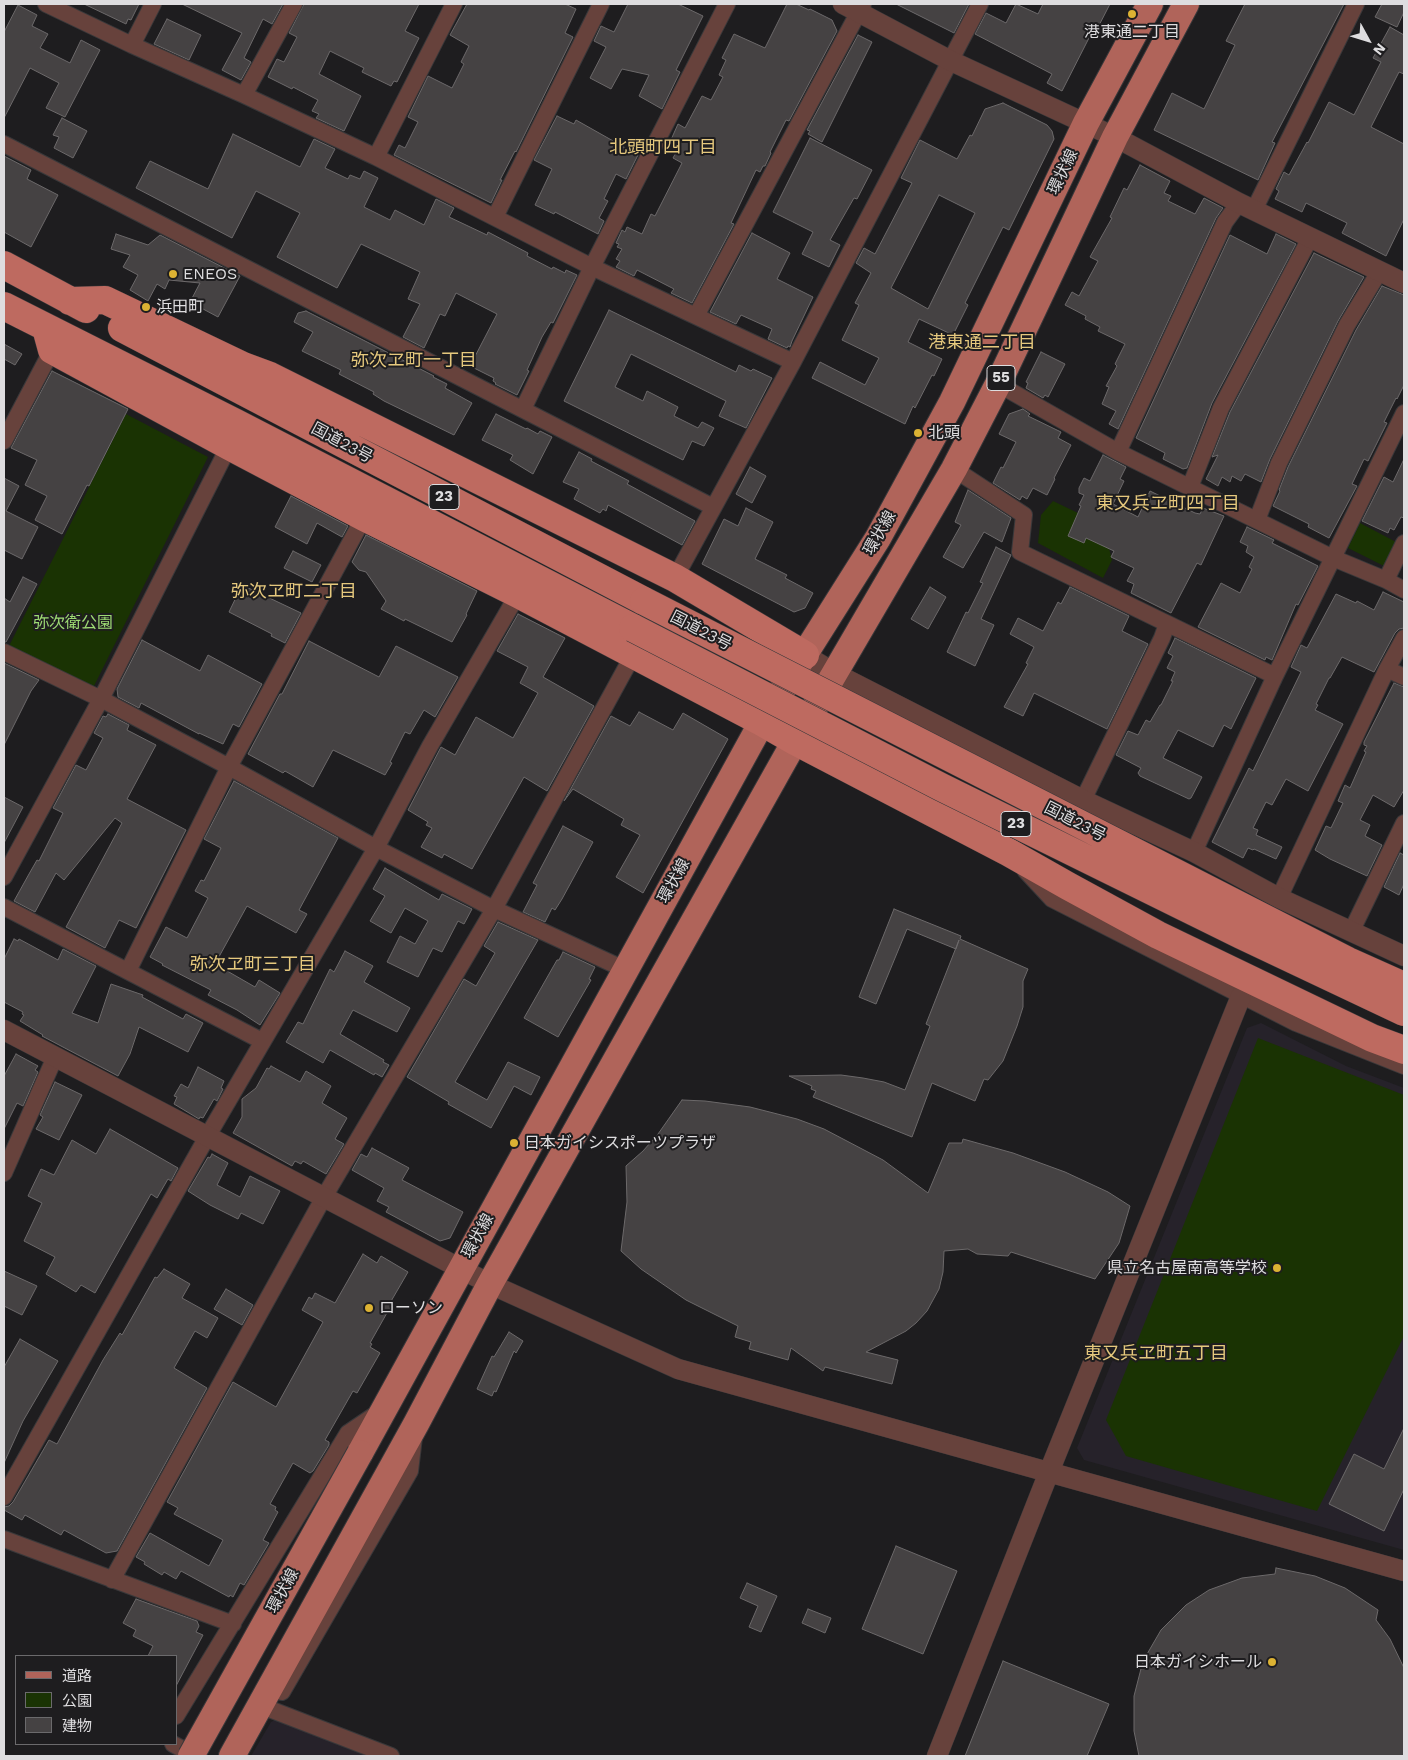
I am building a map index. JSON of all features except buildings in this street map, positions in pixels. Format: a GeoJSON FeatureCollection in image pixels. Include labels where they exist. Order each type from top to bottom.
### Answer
{"type":"FeatureCollection","features":[{"type":"Feature","properties":{"kind":"highway","name":"国道23号"},"geometry":{"type":"LineString","coordinates":[[4,265],[644,601],[1348,961],[1404,986]]}},
{"type":"Feature","properties":{"kind":"highway"},"geometry":{"type":"LineString","coordinates":[[70,301],[105,300],[243,366],[270,376],[675,578],[805,655]]}},
{"type":"Feature","properties":{"kind":"highway","name":"国道23号"},"geometry":{"type":"LineString","coordinates":[[4,306],[49,339],[233,435],[941,788],[1240,935],[1404,1012]]}},
{"type":"Feature","properties":{"kind":"highway"},"geometry":{"type":"LineString","coordinates":[[233,435],[364,517],[518,594],[762,722],[794,741],[1008,852],[1158,935],[1372,1038],[1404,1050]]}},
{"type":"Feature","properties":{"kind":"main road","name":"環状線"},"geometry":{"type":"LineString","coordinates":[[193,1756],[385,1408],[460,1267],[762,722],[878,538],[952,402],[1086,123],[1150,4]]}},
{"type":"Feature","properties":{"kind":"main road","name":"環状線"},"geometry":{"type":"LineString","coordinates":[[232,1756],[416,1424],[490,1284],[794,741],[954,469],[998,384],[1114,137],[1186,4]]}},
{"type":"Feature","properties":{"kind":"street"},"geometry":{"type":"LineString","coordinates":[[46,4],[376,157],[592,267],[793,362]]}},
{"type":"Feature","properties":{"kind":"street"},"geometry":{"type":"LineString","coordinates":[[132,45],[153,4]]}},
{"type":"Feature","properties":{"kind":"street"},"geometry":{"type":"LineString","coordinates":[[244,95],[294,4]]}},
{"type":"Feature","properties":{"kind":"street"},"geometry":{"type":"LineString","coordinates":[[376,157],[454,4]]}},
{"type":"Feature","properties":{"kind":"street"},"geometry":{"type":"LineString","coordinates":[[495,217],[601,4]]}},
{"type":"Feature","properties":{"kind":"street"},"geometry":{"type":"LineString","coordinates":[[523,409],[592,267],[727,4]]}},
{"type":"Feature","properties":{"kind":"street"},"geometry":{"type":"LineString","coordinates":[[675,578],[793,362],[980,4]]}},
{"type":"Feature","properties":{"kind":"street"},"geometry":{"type":"LineString","coordinates":[[1118,452],[1225,222],[1246,206],[1356,4]]}},
{"type":"Feature","properties":{"kind":"street"},"geometry":{"type":"LineString","coordinates":[[696,316],[855,6],[951,62],[1086,123],[1246,206],[1404,283]]}},
{"type":"Feature","properties":{"kind":"street"},"geometry":{"type":"LineString","coordinates":[[4,144],[713,507]]}},
{"type":"Feature","properties":{"kind":"street"},"geometry":{"type":"LineString","coordinates":[[1190,487],[1221,408],[1310,238]]}},
{"type":"Feature","properties":{"kind":"street"},"geometry":{"type":"LineString","coordinates":[[1257,520],[1279,463],[1347,325],[1380,272]]}},
{"type":"Feature","properties":{"kind":"street"},"geometry":{"type":"LineString","coordinates":[[4,442],[49,339]]}},
{"type":"Feature","properties":{"kind":"street"},"geometry":{"type":"LineString","coordinates":[[998,384],[1118,452],[1333,558],[1386,580],[1404,590]]}},
{"type":"Feature","properties":{"kind":"street"},"geometry":{"type":"LineString","coordinates":[[1194,852],[1275,676],[1404,413]]}},
{"type":"Feature","properties":{"kind":"street"},"geometry":{"type":"LineString","coordinates":[[4,877],[101,700],[233,435]]}},
{"type":"Feature","properties":{"kind":"street"},"geometry":{"type":"LineString","coordinates":[[954,469],[1024,515],[1020,552],[1102,590],[1167,624],[1275,676]]}},
{"type":"Feature","properties":{"kind":"street"},"geometry":{"type":"LineString","coordinates":[[128,971],[229,767],[364,517]]}},
{"type":"Feature","properties":{"kind":"street"},"geometry":{"type":"LineString","coordinates":[[1386,580],[1404,543]]}},
{"type":"Feature","properties":{"kind":"street"},"geometry":{"type":"LineString","coordinates":[[4,1497],[262,1041],[376,848],[430,746],[518,594]]}},
{"type":"Feature","properties":{"kind":"street"},"geometry":{"type":"LineString","coordinates":[[1082,800],[1162,638],[1167,624]]}},
{"type":"Feature","properties":{"kind":"street"},"geometry":{"type":"LineString","coordinates":[[1279,898],[1387,669],[1404,638]]}},
{"type":"Feature","properties":{"kind":"street"},"geometry":{"type":"LineString","coordinates":[[4,652],[229,767],[376,848],[494,908],[626,970]]}},
{"type":"Feature","properties":{"kind":"street"},"geometry":{"type":"LineString","coordinates":[[112,1580],[324,1196],[494,908],[633,655]]}},
{"type":"Feature","properties":{"kind":"street"},"geometry":{"type":"LineString","coordinates":[[805,655],[834,673],[1082,800],[1194,852],[1279,898],[1404,956]]}},
{"type":"Feature","properties":{"kind":"street"},"geometry":{"type":"LineString","coordinates":[[1387,669],[1404,677]]}},
{"type":"Feature","properties":{"kind":"street"},"geometry":{"type":"LineString","coordinates":[[1351,932],[1404,823]]}},
{"type":"Feature","properties":{"kind":"street"},"geometry":{"type":"LineString","coordinates":[[1008,852],[1052,899],[1296,1024],[1404,1066]]}},
{"type":"Feature","properties":{"kind":"street"},"geometry":{"type":"LineString","coordinates":[[4,907],[262,1041]]}},
{"type":"Feature","properties":{"kind":"street"},"geometry":{"type":"LineString","coordinates":[[937,1756],[1241,996]]}},
{"type":"Feature","properties":{"kind":"street"},"geometry":{"type":"LineString","coordinates":[[4,1030],[490,1284],[678,1370],[1404,1571]]}},
{"type":"Feature","properties":{"kind":"street"},"geometry":{"type":"LineString","coordinates":[[4,1173],[55,1057]]}},
{"type":"Feature","properties":{"kind":"street"},"geometry":{"type":"LineString","coordinates":[[178,1713],[348,1433],[385,1408]]}},
{"type":"Feature","properties":{"kind":"street"},"geometry":{"type":"LineString","coordinates":[[246,1756],[410,1470],[416,1424]]}},
{"type":"Feature","properties":{"kind":"street"},"geometry":{"type":"LineString","coordinates":[[4,1538],[233,1624]]}},
{"type":"Feature","properties":{"kind":"street"},"geometry":{"type":"LineString","coordinates":[[272,1710],[391,1756]]}},
{"type":"Feature","properties":{"kind":"street"},"geometry":{"type":"LineString","coordinates":[[175,1745],[193,1756]]}},
{"type":"Feature","properties":{"kind":"shaded area","name":"県立名古屋南高等学校"},"geometry":{"type":"Polygon","coordinates":[[[1261,1023],[1346,1066],[1404,1088],[1404,1550],[1084,1460],[1077,1448],[1247,1028],[1261,1023]]]}},
{"type":"Feature","properties":{"kind":"shaded area"},"geometry":{"type":"Polygon","coordinates":[[[277,1719],[369,1756],[251,1756],[271,1722],[277,1719]]]}},
{"type":"Feature","properties":{"kind":"green space","name":"弥次衛公園"},"geometry":{"type":"Polygon","coordinates":[[[126,414],[208,457],[93,688],[9,646],[126,414]]]}},
{"type":"Feature","properties":{"kind":"green space"},"geometry":{"type":"Polygon","coordinates":[[[1053,501],[1103,525],[1112,560],[1103,578],[1038,543],[1041,515],[1053,501]]]}},
{"type":"Feature","properties":{"kind":"green space"},"geometry":{"type":"Polygon","coordinates":[[[1360,523],[1396,542],[1384,566],[1348,548],[1360,523]]]}},
{"type":"Feature","properties":{"kind":"green space","name":"県立名古屋南高等学校"},"geometry":{"type":"Polygon","coordinates":[[[1258,1038],[1404,1095],[1404,1336],[1317,1511],[1126,1456],[1106,1420],[1258,1038]]]}},
{"type":"Feature","properties":{"kind":"place","name":"港東通二丁目"},"geometry":{"type":"Point","coordinates":[1132,14]}},
{"type":"Feature","properties":{"kind":"place","name":"ENEOS"},"geometry":{"type":"Point","coordinates":[173,274]}},
{"type":"Feature","properties":{"kind":"place","name":"浜田町"},"geometry":{"type":"Point","coordinates":[146,307]}},
{"type":"Feature","properties":{"kind":"place","name":"北頭"},"geometry":{"type":"Point","coordinates":[918,433]}},
{"type":"Feature","properties":{"kind":"place","name":"日本ガイシスポーツプラザ"},"geometry":{"type":"Point","coordinates":[514,1143]}},
{"type":"Feature","properties":{"kind":"place","name":"県立名古屋南高等学校"},"geometry":{"type":"Point","coordinates":[1277,1268]}},
{"type":"Feature","properties":{"kind":"place","name":"ローソン"},"geometry":{"type":"Point","coordinates":[369,1308]}},
{"type":"Feature","properties":{"kind":"place","name":"日本ガイシホール"},"geometry":{"type":"Point","coordinates":[1272,1662]}},
{"type":"Feature","properties":{"kind":"district","name":"北頭町四丁目"},"geometry":{"type":"Point","coordinates":[663,148]}},
{"type":"Feature","properties":{"kind":"district","name":"港東通二丁目"},"geometry":{"type":"Point","coordinates":[982,343]}},
{"type":"Feature","properties":{"kind":"district","name":"弥次ヱ町一丁目"},"geometry":{"type":"Point","coordinates":[414,361]}},
{"type":"Feature","properties":{"kind":"district","name":"東又兵ヱ町四丁目"},"geometry":{"type":"Point","coordinates":[1168,504]}},
{"type":"Feature","properties":{"kind":"district","name":"弥次ヱ町二丁目"},"geometry":{"type":"Point","coordinates":[294,592]}},
{"type":"Feature","properties":{"kind":"district","name":"弥次ヱ町三丁目"},"geometry":{"type":"Point","coordinates":[253,965]}},
{"type":"Feature","properties":{"kind":"district","name":"東又兵ヱ町五丁目"},"geometry":{"type":"Point","coordinates":[1156,1354]}}]}
